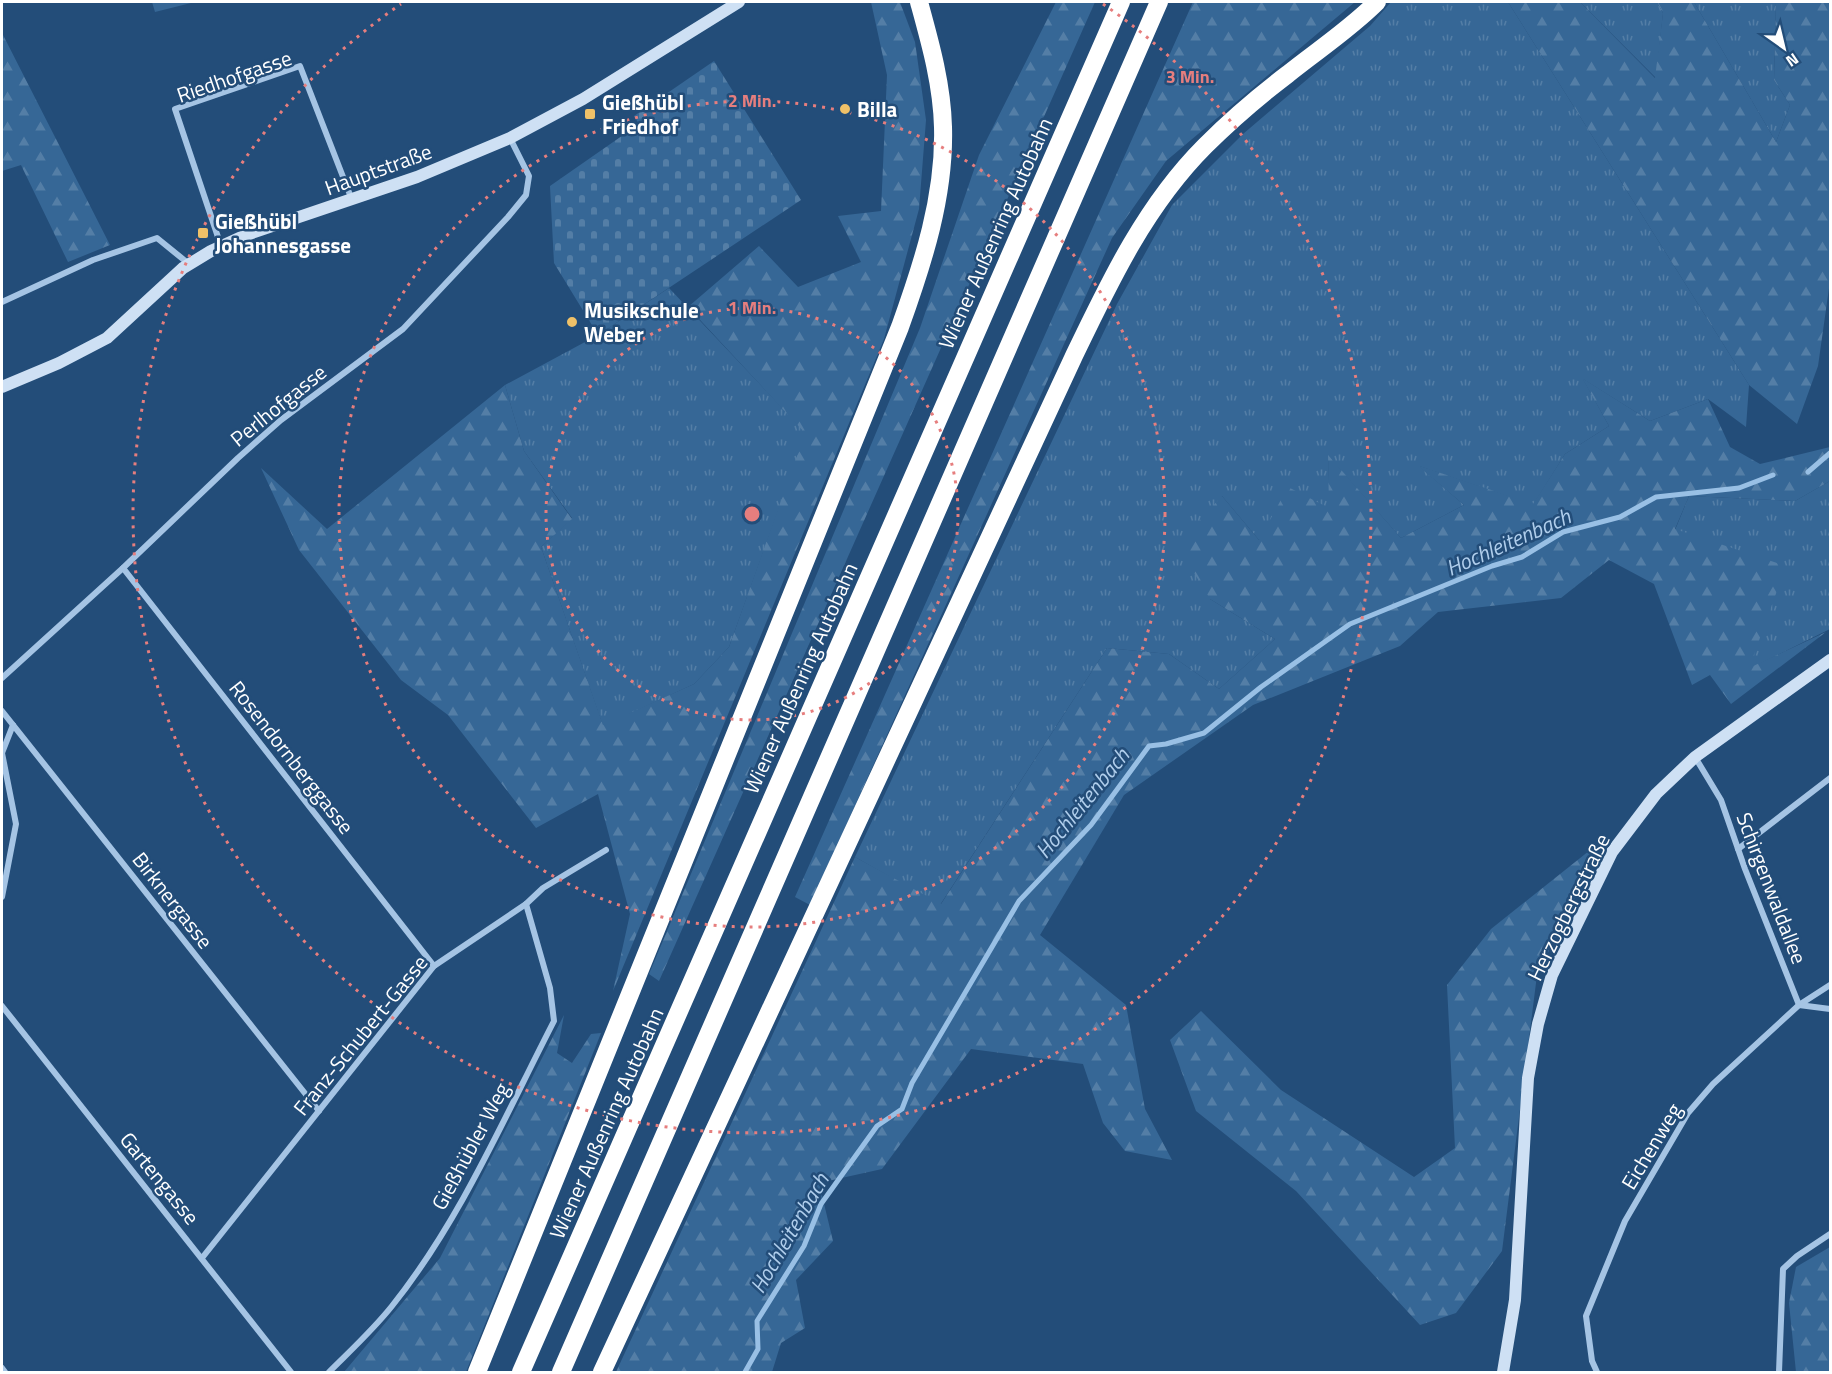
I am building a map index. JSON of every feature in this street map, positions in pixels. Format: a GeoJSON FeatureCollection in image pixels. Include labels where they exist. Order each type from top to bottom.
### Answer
{"type":"FeatureCollection","features":[{"type":"Feature","properties":{"kind":"highway"},"geometry":{"type":"LineString","coordinates":[[477,1372],[900,327],[916,282],[935,210],[942,165],[943,127],[939,82],[919,2]]}},
{"type":"Feature","properties":{"kind":"highway","name":"Wiener Außenring Autobahn"},"geometry":{"type":"LineString","coordinates":[[521,1372],[1121,2]]}},
{"type":"Feature","properties":{"kind":"highway"},"geometry":{"type":"LineString","coordinates":[[561,1372],[1159,2]]}},
{"type":"Feature","properties":{"kind":"highway"},"geometry":{"type":"LineString","coordinates":[[602,1372],[1068,369],[1107,288],[1141,227],[1163,194],[1206,145],[1377,2]]}},
{"type":"Feature","properties":{"kind":"main road","name":"Hauptstraße"},"geometry":{"type":"LineString","coordinates":[[2,387],[59,363],[107,338],[190,264],[221,246],[417,177],[510,138],[583,99],[740,2]]}},
{"type":"Feature","properties":{"kind":"main road","name":"Herzogbergstraße"},"geometry":{"type":"LineString","coordinates":[[1503,1372],[1515,1300],[1528,1078],[1538,1024],[1552,975],[1612,852],[1656,794],[1695,757],[1830,660]]}},
{"type":"Feature","properties":{"kind":"street","name":"Riedhofgasse"},"geometry":{"type":"LineString","coordinates":[[221,246],[175,109],[300,66],[352,200]]}},
{"type":"Feature","properties":{"kind":"street","name":"Perlhofgasse"},"geometry":{"type":"LineString","coordinates":[[2,678],[281,420],[403,329],[526,195],[529,176],[510,138]]}},
{"type":"Feature","properties":{"kind":"street"},"geometry":{"type":"LineString","coordinates":[[2,302],[93,260],[157,238],[190,264]]}},
{"type":"Feature","properties":{"kind":"street","name":"Rosendornberggasse"},"geometry":{"type":"LineString","coordinates":[[123,568],[434,966]]}},
{"type":"Feature","properties":{"kind":"street","name":"Birknergasse"},"geometry":{"type":"LineString","coordinates":[[2,711],[319,1110]]}},
{"type":"Feature","properties":{"kind":"street"},"geometry":{"type":"LineString","coordinates":[[2,897],[16,824],[2,753],[13,725]]}},
{"type":"Feature","properties":{"kind":"street","name":"Schirgenwaldallee"},"geometry":{"type":"LineString","coordinates":[[1695,757],[1721,800],[1799,1005]]}},
{"type":"Feature","properties":{"kind":"street"},"geometry":{"type":"LineString","coordinates":[[1738,849],[1830,778]]}},
{"type":"Feature","properties":{"kind":"street","name":"Franz-Schubert-Gasse"},"geometry":{"type":"LineString","coordinates":[[202,1258],[434,966],[526,904],[543,888],[606,850]]}},
{"type":"Feature","properties":{"kind":"street","name":"Gießhübler Weg"},"geometry":{"type":"LineString","coordinates":[[329,1372],[391,1307],[423,1263],[462,1201],[554,1022],[550,988],[526,904]]}},
{"type":"Feature","properties":{"kind":"street","name":"Eichenweg"},"geometry":{"type":"LineString","coordinates":[[1597,1372],[1592,1361],[1586,1316],[1625,1221],[1688,1113],[1713,1084],[1799,1005],[1830,986]]}},
{"type":"Feature","properties":{"kind":"street"},"geometry":{"type":"LineString","coordinates":[[1799,1005],[1830,1009]]}},
{"type":"Feature","properties":{"kind":"street","name":"Gartengasse"},"geometry":{"type":"LineString","coordinates":[[2,1006],[291,1372]]}},
{"type":"Feature","properties":{"kind":"street"},"geometry":{"type":"LineString","coordinates":[[1779,1372],[1783,1269],[1797,1256],[1830,1234]]}},
{"type":"Feature","properties":{"kind":"street"},"geometry":{"type":"LineString","coordinates":[[2,1368],[5,1372]]}},
{"type":"Feature","properties":{"kind":"green space"},"geometry":{"type":"Polygon","coordinates":[[[152,2],[195,2],[155,12],[152,2]]]}},
{"type":"Feature","properties":{"kind":"green space"},"geometry":{"type":"Polygon","coordinates":[[[871,2],[900,2],[915,42],[926,120],[919,209],[884,339],[613,991],[630,914],[598,794],[536,828],[448,715],[401,680],[299,550],[261,468],[327,529],[505,385],[524,451],[572,519],[541,547],[603,725],[694,684],[729,647],[805,433],[688,307],[759,246],[798,287],[861,262],[838,216],[881,211],[887,75],[871,2]]]}},
{"type":"Feature","properties":{"kind":"green space"},"geometry":{"type":"Polygon","coordinates":[[[1056,2],[1095,2],[659,981],[649,974],[920,328],[979,155],[1056,2]]]}},
{"type":"Feature","properties":{"kind":"green space"},"geometry":{"type":"Polygon","coordinates":[[[1193,2],[1355,2],[1166,161],[1112,238],[810,905],[795,897],[1193,2]]]}},
{"type":"Feature","properties":{"kind":"green space"},"geometry":{"type":"Polygon","coordinates":[[[1391,2],[1508,2],[1749,385],[1746,427],[1708,399],[1650,421],[1583,379],[1609,426],[1565,454],[1533,505],[1419,466],[1464,505],[1401,538],[1328,456],[1330,508],[1259,540],[1222,496],[1210,599],[1275,639],[1219,689],[1169,654],[1107,648],[940,905],[855,857],[1117,304],[1172,205],[1243,134],[1370,26],[1391,2]]]}},
{"type":"Feature","properties":{"kind":"green space"},"geometry":{"type":"Polygon","coordinates":[[[1508,2],[1580,2],[1655,78],[1663,13],[1657,2],[1694,2],[1776,142],[1790,105],[1774,80],[1776,2],[1830,2],[1830,281],[1818,366],[1797,424],[1749,385],[1508,2]]]}},
{"type":"Feature","properties":{"kind":"green space"},"geometry":{"type":"Polygon","coordinates":[[[1580,2],[1657,2],[1663,13],[1656,78],[1580,2]]]}},
{"type":"Feature","properties":{"kind":"green space"},"geometry":{"type":"Polygon","coordinates":[[[1694,2],[1776,2],[1774,80],[1790,105],[1776,142],[1694,2]]]}},
{"type":"Feature","properties":{"kind":"green space"},"geometry":{"type":"Polygon","coordinates":[[[2,33],[110,245],[68,262],[21,165],[2,171],[2,33]]]}},
{"type":"Feature","properties":{"kind":"green space"},"geometry":{"type":"Polygon","coordinates":[[[714,61],[801,200],[598,335],[554,263],[550,186],[639,124],[634,116],[714,61]]]}},
{"type":"Feature","properties":{"kind":"green space"},"geometry":{"type":"Polygon","coordinates":[[[669,288],[806,433],[729,647],[694,684],[603,726],[541,547],[572,518],[524,451],[505,385],[598,335],[669,288]]]}},
{"type":"Feature","properties":{"kind":"green space"},"geometry":{"type":"Polygon","coordinates":[[[1582,378],[1650,421],[1708,399],[1730,447],[1760,464],[1830,447],[1830,481],[1795,501],[1689,496],[1675,529],[1786,566],[1749,668],[1826,632],[1731,704],[1710,675],[1692,685],[1654,584],[1609,560],[1561,598],[1438,612],[1400,646],[1253,705],[1124,795],[1040,935],[1126,1005],[1145,1109],[1172,1160],[1125,1151],[1103,1123],[1083,1064],[971,1049],[882,1169],[819,1183],[833,1241],[796,1280],[805,1328],[781,1343],[772,1372],[616,1372],[855,857],[941,904],[1107,648],[1169,654],[1219,689],[1275,639],[1210,599],[1177,545],[1222,496],[1259,540],[1288,487],[1329,508],[1328,455],[1401,538],[1464,505],[1417,465],[1533,504],[1565,454],[1609,426],[1582,378]]]}},
{"type":"Feature","properties":{"kind":"green space"},"geometry":{"type":"Polygon","coordinates":[[[1830,481],[1830,629],[1749,669],[1675,530],[1689,496],[1795,501],[1830,481]]]}},
{"type":"Feature","properties":{"kind":"green space"},"geometry":{"type":"Polygon","coordinates":[[[1604,839],[1537,975],[1502,1251],[1456,1313],[1420,1325],[1296,1191],[1196,1111],[1170,1040],[1201,1011],[1281,1090],[1414,1177],[1455,1148],[1447,985],[1491,929],[1604,839]]]}},
{"type":"Feature","properties":{"kind":"green space"},"geometry":{"type":"Polygon","coordinates":[[[564,1015],[557,1053],[572,1063],[591,1034],[601,1033],[466,1372],[344,1372],[440,1258],[564,1015]]]}},
{"type":"Feature","properties":{"kind":"green space"},"geometry":{"type":"Polygon","coordinates":[[[1830,1247],[1830,1372],[1796,1372],[1789,1303],[1796,1267],[1830,1247]]]}},
{"type":"Feature","properties":{"kind":"waterway","name":"Hochleitenbach"},"geometry":{"type":"LineString","coordinates":[[1808,472],[1830,453]]}},
{"type":"Feature","properties":{"kind":"waterway","name":"Hochleitenbach"},"geometry":{"type":"LineString","coordinates":[[745,1372],[758,1349],[757,1321],[804,1246],[821,1204],[877,1126],[902,1109],[912,1083],[1019,901],[1091,825],[1149,746],[1166,744],[1204,733],[1261,687],[1350,624],[1492,566],[1522,557],[1563,532],[1620,517],[1656,497],[1739,488],[1773,475]]}},
{"type":"Feature","properties":{"kind":"place","name":"Billa"},"geometry":{"type":"Point","coordinates":[845,109]}},
{"type":"Feature","properties":{"kind":"place","name":"Gießhübl Friedhof"},"geometry":{"type":"Point","coordinates":[590,114]}},
{"type":"Feature","properties":{"kind":"place","name":"Gießhübl Johannesgasse"},"geometry":{"type":"Point","coordinates":[203,233]}},
{"type":"Feature","properties":{"kind":"place","name":"Musikschule Weber"},"geometry":{"type":"Point","coordinates":[572,322]}}]}
